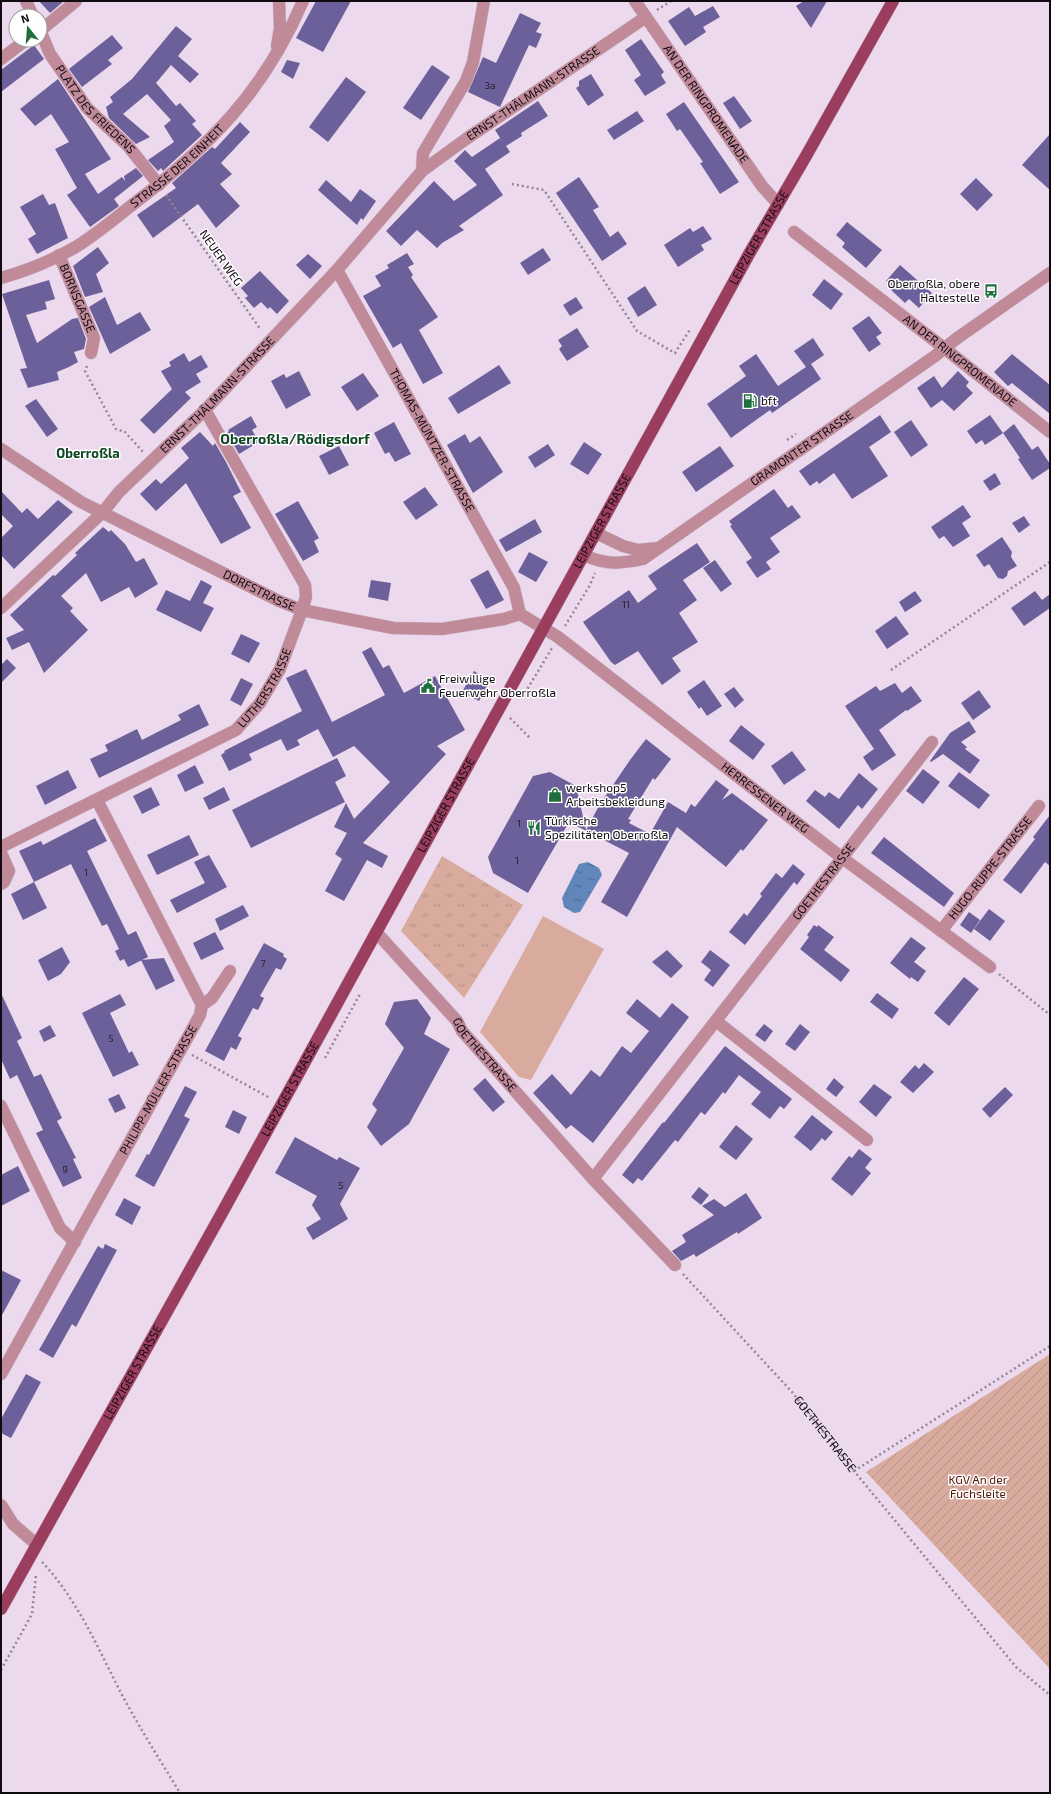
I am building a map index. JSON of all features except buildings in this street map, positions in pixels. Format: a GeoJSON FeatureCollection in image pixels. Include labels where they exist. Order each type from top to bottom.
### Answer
{"type":"FeatureCollection","features":[{"type":"Feature","properties":{"kind":"main road","name":"LEIPZIGER STRASSE"},"geometry":{"type":"LineString","coordinates":[[1,1610],[749,254],[893,1]]}},
{"type":"Feature","properties":{"kind":"street"},"geometry":{"type":"LineString","coordinates":[[48,24],[76,1]]}},
{"type":"Feature","properties":{"kind":"street"},"geometry":{"type":"LineString","coordinates":[[275,55],[279,38],[279,1]]}},
{"type":"Feature","properties":{"kind":"street","name":"STRASSE DER EINHEIT"},"geometry":{"type":"LineString","coordinates":[[1,278],[23,272],[74,248],[159,185],[205,145],[221,129],[270,67],[275,55],[292,27],[303,1]]}},
{"type":"Feature","properties":{"kind":"street"},"geometry":{"type":"LineString","coordinates":[[422,171],[423,153],[466,81],[473,62],[484,1]]}},
{"type":"Feature","properties":{"kind":"street","name":"AN DER RINGPROMENADE"},"geometry":{"type":"LineString","coordinates":[[635,1],[762,186],[778,204]]}},
{"type":"Feature","properties":{"kind":"street","name":"ERNST-THÄLMANN-STRASSE"},"geometry":{"type":"LineString","coordinates":[[1,608],[103,512],[119,492],[205,410],[269,340],[337,270],[422,171],[466,139],[646,17]]}},
{"type":"Feature","properties":{"kind":"street"},"geometry":{"type":"LineString","coordinates":[[1,59],[15,48]]}},
{"type":"Feature","properties":{"kind":"street","name":"PLATZ DES FRIEDENS"},"geometry":{"type":"LineString","coordinates":[[48,48],[50,54],[87,108],[128,146],[159,185]]}},
{"type":"Feature","properties":{"kind":"street","name":"AN DER RINGPROMENADE"},"geometry":{"type":"LineString","coordinates":[[794,232],[1050,432]]}},
{"type":"Feature","properties":{"kind":"street","name":"BORNSGASSE"},"geometry":{"type":"LineString","coordinates":[[59,255],[94,338],[91,353]]}},
{"type":"Feature","properties":{"kind":"street","name":"THOMAS-MÜNTZER-STRASSE"},"geometry":{"type":"LineString","coordinates":[[337,270],[514,588],[520,614]]}},
{"type":"Feature","properties":{"kind":"street","name":"GRAMONTER STRASSE"},"geometry":{"type":"LineString","coordinates":[[583,555],[599,561],[623,563],[644,559],[935,356],[944,348],[1050,273]]}},
{"type":"Feature","properties":{"kind":"street","name":"LUTHERSTRASSE"},"geometry":{"type":"LineString","coordinates":[[1,847],[236,730],[260,703],[280,669],[306,597],[305,585],[205,410]]}},
{"type":"Feature","properties":{"kind":"street","name":"DORFSTRASSE"},"geometry":{"type":"LineString","coordinates":[[1,449],[82,502],[279,601],[302,610],[393,628],[442,629],[504,619],[520,614]]}},
{"type":"Feature","properties":{"kind":"street","name":"GRAMONTER STRASSE"},"geometry":{"type":"LineString","coordinates":[[596,533],[623,546],[638,550],[659,548]]}},
{"type":"Feature","properties":{"kind":"street"},"geometry":{"type":"LineString","coordinates":[[520,614],[543,627]]}},
{"type":"Feature","properties":{"kind":"street","name":"HERRESSENER WEG"},"geometry":{"type":"LineString","coordinates":[[543,627],[558,637],[841,857],[990,967]]}},
{"type":"Feature","properties":{"kind":"street","name":"GOETHESTRASSE"},"geometry":{"type":"LineString","coordinates":[[593,1179],[841,857],[932,742]]}},
{"type":"Feature","properties":{"kind":"street"},"geometry":{"type":"LineString","coordinates":[[97,800],[202,1005],[212,998],[230,971]]}},
{"type":"Feature","properties":{"kind":"street","name":"HUGO-RUPPE-STRASSE"},"geometry":{"type":"LineString","coordinates":[[942,931],[1039,806]]}},
{"type":"Feature","properties":{"kind":"street"},"geometry":{"type":"LineString","coordinates":[[1,853],[9,871],[4,882],[1,884]]}},
{"type":"Feature","properties":{"kind":"street","name":"GOETHESTRASSE"},"geometry":{"type":"LineString","coordinates":[[376,932],[457,1021],[462,1031],[593,1179],[675,1265]]}},
{"type":"Feature","properties":{"kind":"street","name":"PHILIPP-MÜLLER-STRASSE"},"geometry":{"type":"LineString","coordinates":[[1,1374],[200,1015],[202,1005]]}},
{"type":"Feature","properties":{"kind":"street"},"geometry":{"type":"LineString","coordinates":[[716,1021],[867,1140]]}},
{"type":"Feature","properties":{"kind":"street"},"geometry":{"type":"LineString","coordinates":[[1,1106],[60,1228],[75,1242]]}},
{"type":"Feature","properties":{"kind":"street"},"geometry":{"type":"LineString","coordinates":[[1,1505],[13,1524],[34,1548]]}},
{"type":"Feature","properties":{"kind":"path"},"geometry":{"type":"LineString","coordinates":[[512,184],[544,190],[637,331],[675,353],[695,322]]}},
{"type":"Feature","properties":{"kind":"path","name":"NEUER WEG"},"geometry":{"type":"LineString","coordinates":[[159,185],[269,340]]}},
{"type":"Feature","properties":{"kind":"path","name":"BORNSGASSE"},"geometry":{"type":"LineString","coordinates":[[91,353],[86,371],[116,429],[125,432],[152,461]]}},
{"type":"Feature","properties":{"kind":"path"},"geometry":{"type":"LineString","coordinates":[[891,670],[1050,562]]}},
{"type":"Feature","properties":{"kind":"path"},"geometry":{"type":"LineString","coordinates":[[510,718],[530,738]]}},
{"type":"Feature","properties":{"kind":"path"},"geometry":{"type":"LineString","coordinates":[[990,967],[1050,1016]]}},
{"type":"Feature","properties":{"kind":"path"},"geometry":{"type":"LineString","coordinates":[[181,1049],[281,1104]]}},
{"type":"Feature","properties":{"kind":"path","name":"GOETHESTRASSE"},"geometry":{"type":"LineString","coordinates":[[675,1265],[792,1392],[854,1471],[1016,1668],[1050,1695]]}},
{"type":"Feature","properties":{"kind":"path"},"geometry":{"type":"LineString","coordinates":[[854,1471],[1050,1346]]}},
{"type":"Feature","properties":{"kind":"path"},"geometry":{"type":"LineString","coordinates":[[34,1548],[58,1578],[87,1626],[122,1695],[180,1793]]}},
{"type":"Feature","properties":{"kind":"green space"},"geometry":{"type":"Polygon","coordinates":[[[442,856],[523,905],[464,998],[401,931],[442,856]]]}},
{"type":"Feature","properties":{"kind":"green space"},"geometry":{"type":"Polygon","coordinates":[[[543,916],[604,949],[531,1080],[519,1077],[480,1032],[543,916]]]}},
{"type":"Feature","properties":{"kind":"green space","name":"KGV An der Fuchsleite"},"geometry":{"type":"Polygon","coordinates":[[[1050,1354],[1050,1669],[866,1472],[1050,1354]]]}},
{"type":"Feature","properties":{"kind":"water"},"geometry":{"type":"Polygon","coordinates":[[[588,862],[599,868],[602,875],[580,912],[574,913],[564,907],[562,898],[579,864],[588,862]]]}},
{"type":"Feature","properties":{"kind":"place","name":"Oberroßla, obere Haltestelle"},"geometry":{"type":"Point","coordinates":[991,291]}},
{"type":"Feature","properties":{"kind":"place","name":"bft"},"geometry":{"type":"Point","coordinates":[750,401]}},
{"type":"Feature","properties":{"kind":"place","name":"Freiwillige Feuerwehr Oberroßla"},"geometry":{"type":"Point","coordinates":[428,686]}},
{"type":"Feature","properties":{"kind":"place","name":"werkshop5 Arbeitsbekleidung"},"geometry":{"type":"Point","coordinates":[555,795]}},
{"type":"Feature","properties":{"kind":"place","name":"Türkische Spezilitäten Oberroßla"},"geometry":{"type":"Point","coordinates":[534,828]}},
{"type":"Feature","properties":{"kind":"district","name":"Oberroßla/Rödigsdorf"},"geometry":{"type":"Point","coordinates":[295,439]}},
{"type":"Feature","properties":{"kind":"district","name":"Oberroßla"},"geometry":{"type":"Point","coordinates":[88,453]}}]}
